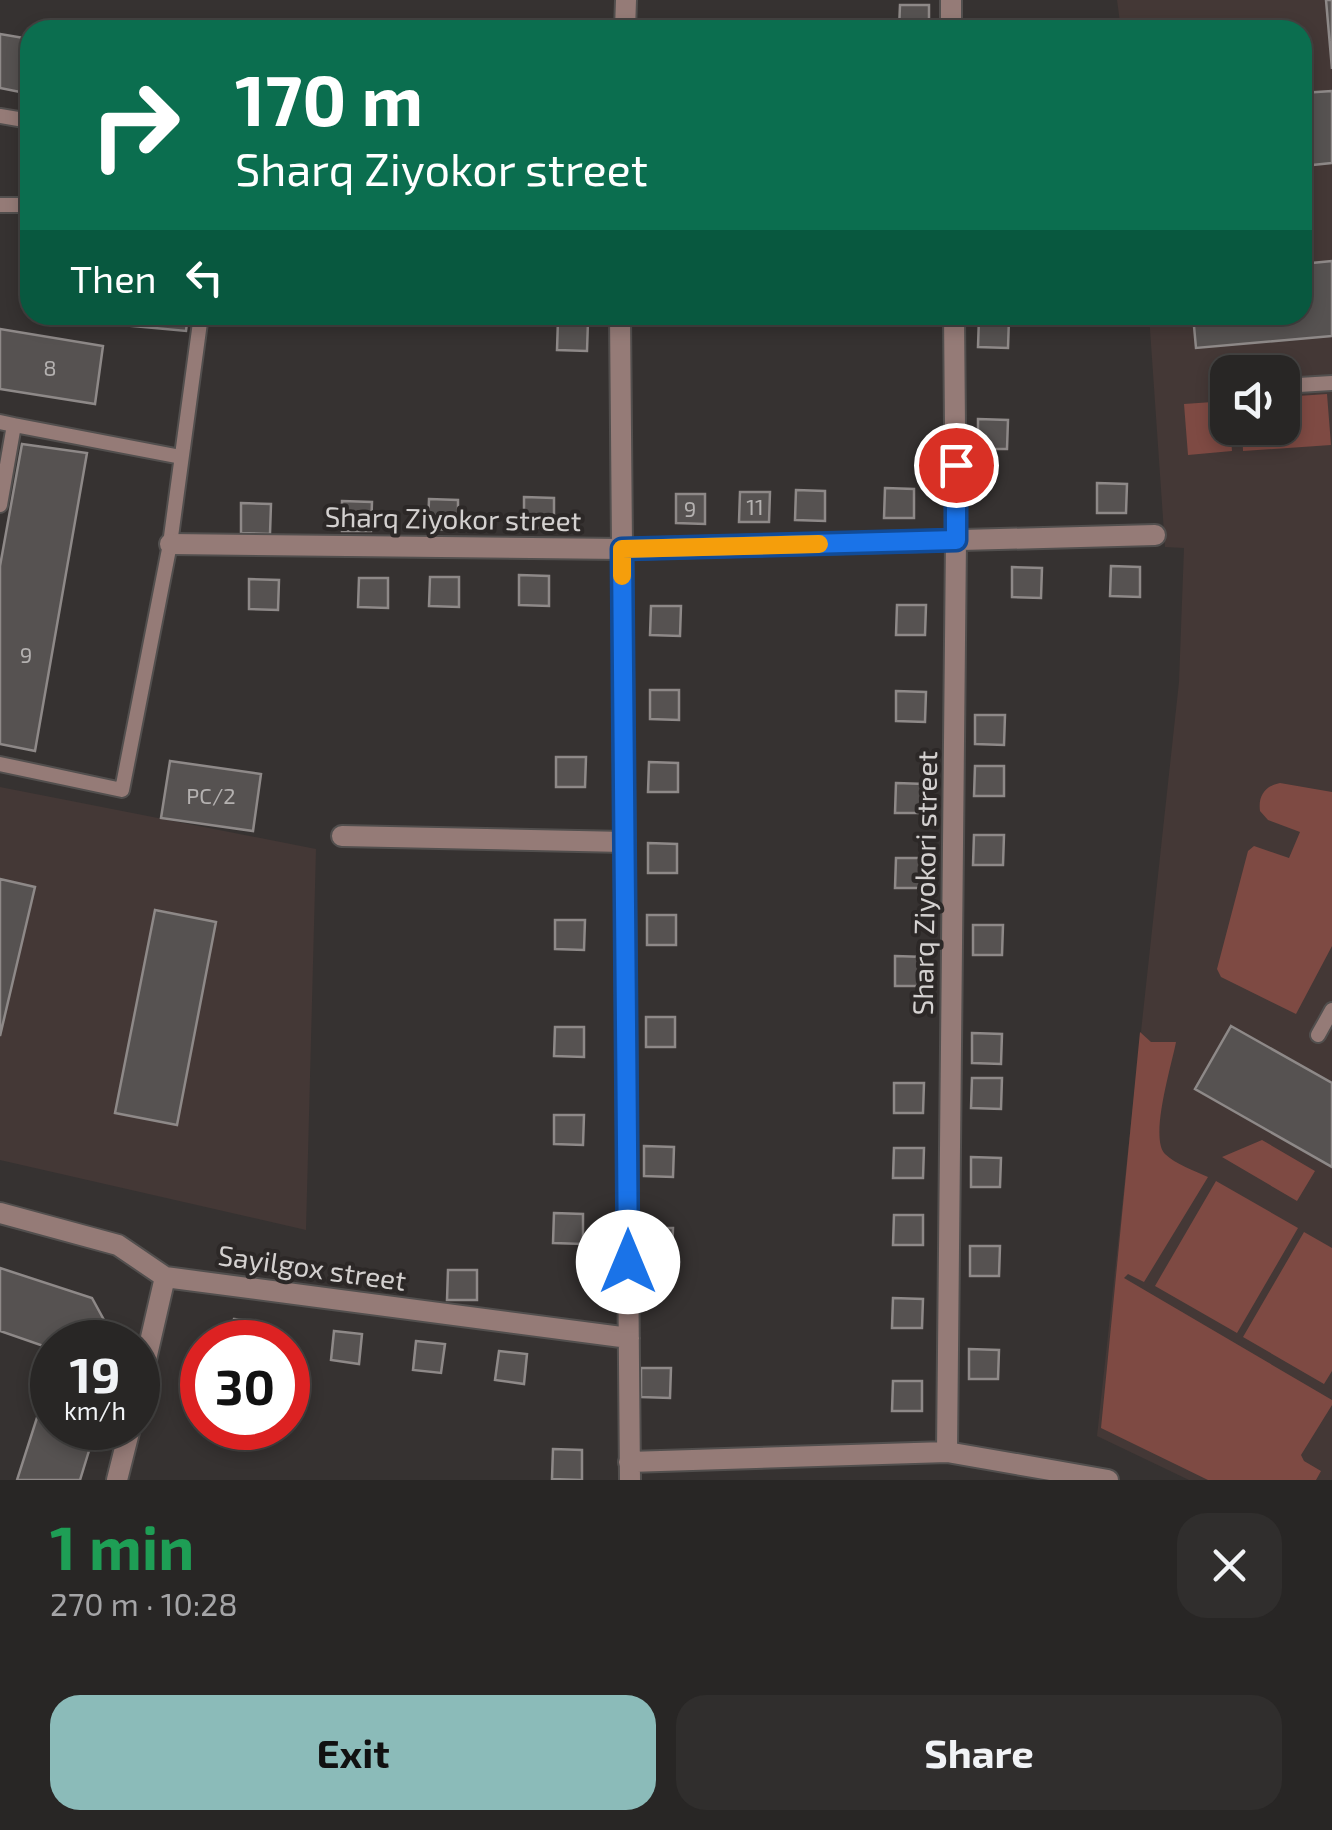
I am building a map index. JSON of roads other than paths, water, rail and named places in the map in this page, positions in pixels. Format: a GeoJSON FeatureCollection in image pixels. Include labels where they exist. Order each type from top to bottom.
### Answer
{"type":"FeatureCollection","features":[{"type":"Feature","properties":{"kind":"street"},"geometry":{"type":"LineString","coordinates":[[620,325],[629,1471],[947,1452],[1108,1480]]}},
{"type":"Feature","properties":{"kind":"street","name":"Sharq Ziyokori street"},"geometry":{"type":"LineString","coordinates":[[947,1452],[956,540],[954,325]]}},
{"type":"Feature","properties":{"kind":"street","name":"Sharq Ziyokor street"},"geometry":{"type":"LineString","coordinates":[[170,544],[622,549],[1155,536]]}},
{"type":"Feature","properties":{"kind":"street"},"geometry":{"type":"LineString","coordinates":[[342,836],[624,842]]}},
{"type":"Feature","properties":{"kind":"street","name":"Sayilgox street"},"geometry":{"type":"LineString","coordinates":[[0,1212],[118,1245],[165,1276],[628,1338]]}},
{"type":"Feature","properties":{"kind":"street"},"geometry":{"type":"LineString","coordinates":[[155,1320],[165,1276]]}},
{"type":"Feature","properties":{"kind":"street"},"geometry":{"type":"LineString","coordinates":[[117,1480],[124,1450]]}},
{"type":"Feature","properties":{"kind":"lane"},"geometry":{"type":"LineString","coordinates":[[0,764],[122,790],[170,544],[200,325]]}},
{"type":"Feature","properties":{"kind":"lane"},"geometry":{"type":"LineString","coordinates":[[1300,385],[1332,383]]}},
{"type":"Feature","properties":{"kind":"lane"},"geometry":{"type":"LineString","coordinates":[[0,505],[7,424],[181,457]]}},
{"type":"Feature","properties":{"kind":"lane"},"geometry":{"type":"LineString","coordinates":[[1318,1035],[1332,1010]]}}]}
